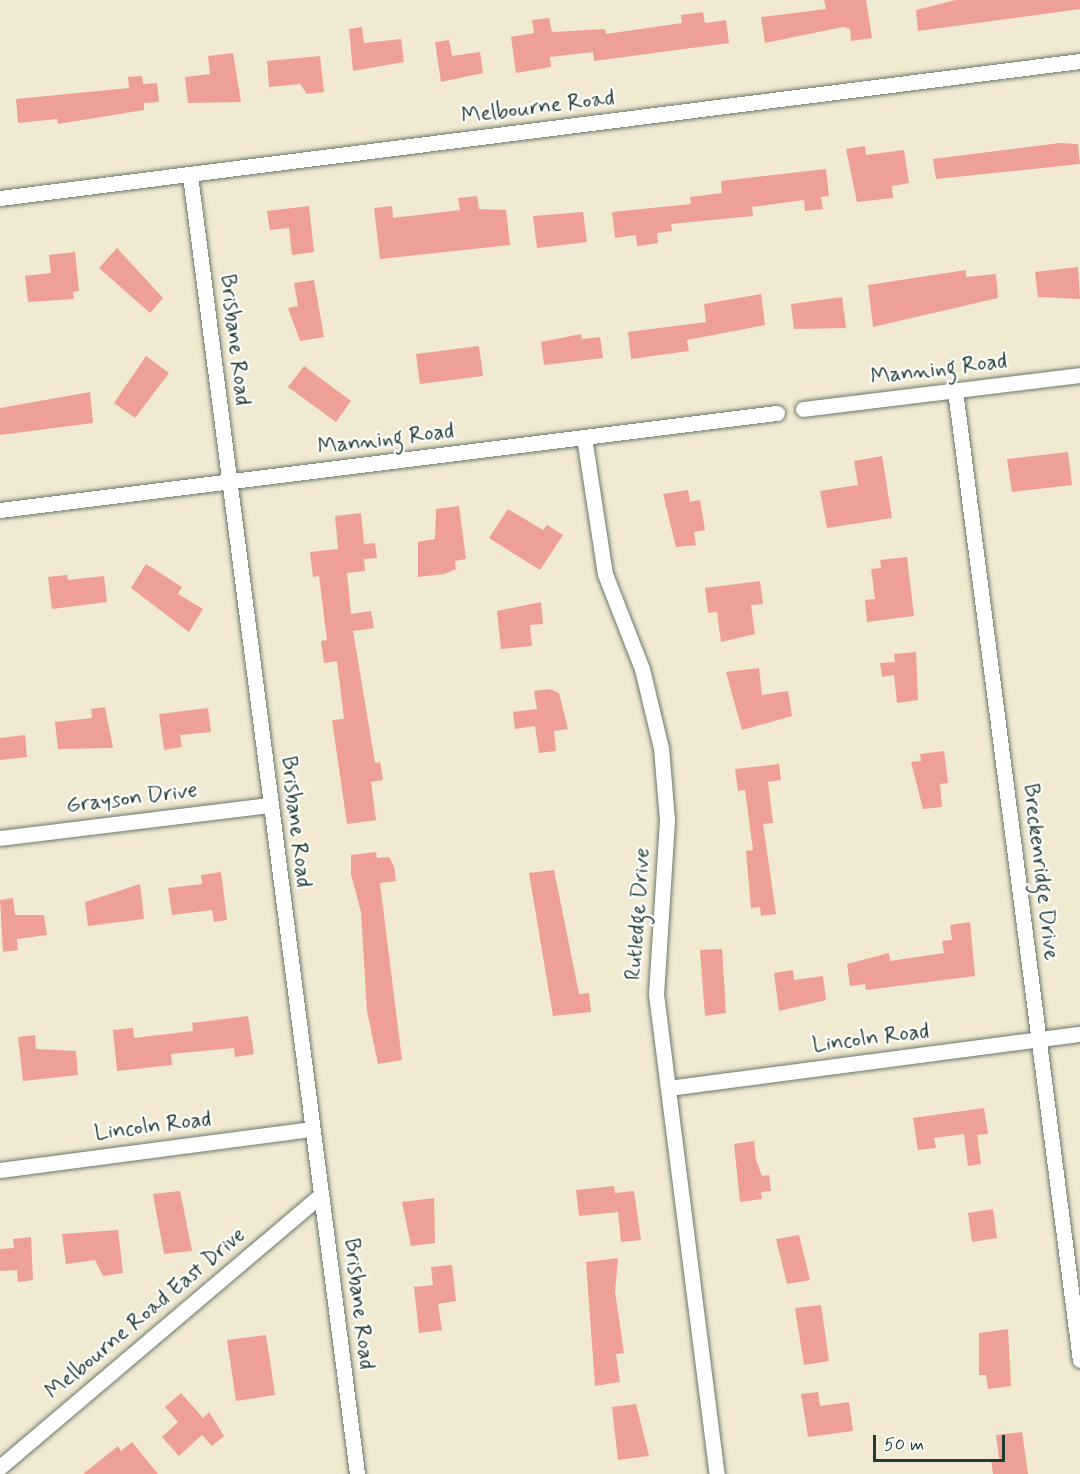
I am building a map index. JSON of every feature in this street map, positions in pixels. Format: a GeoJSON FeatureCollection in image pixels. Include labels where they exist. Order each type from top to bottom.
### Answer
{"type":"FeatureCollection","features":[{"type":"Feature","properties":{"kind":"street","name":"Melbourne Road"},"geometry":{"type":"LineString","coordinates":[[0,198],[1080,62]]}},
{"type":"Feature","properties":{"kind":"street","name":"Brisbane Road"},"geometry":{"type":"LineString","coordinates":[[190,175],[357,1474]]}},
{"type":"Feature","properties":{"kind":"street","name":"Manning Road"},"geometry":{"type":"LineString","coordinates":[[803,409],[1080,375]]}},
{"type":"Feature","properties":{"kind":"street","name":"Breckenridge Drive"},"geometry":{"type":"LineString","coordinates":[[955,390],[1080,1360]]}},
{"type":"Feature","properties":{"kind":"street","name":"Manning Road"},"geometry":{"type":"LineString","coordinates":[[0,510],[777,413]]}},
{"type":"Feature","properties":{"kind":"street","name":"Rutledge Drive"},"geometry":{"type":"LineString","coordinates":[[584,436],[605,574],[642,669],[661,748],[667,820],[655,961],[668,1088],[717,1474]]}},
{"type":"Feature","properties":{"kind":"street","name":"Grayson Drive"},"geometry":{"type":"LineString","coordinates":[[0,838],[270,805]]}},
{"type":"Feature","properties":{"kind":"street","name":"Lincoln Road"},"geometry":{"type":"LineString","coordinates":[[668,1088],[1080,1034]]}},
{"type":"Feature","properties":{"kind":"street","name":"Lincoln Road"},"geometry":{"type":"LineString","coordinates":[[0,1170],[312,1129]]}},
{"type":"Feature","properties":{"kind":"street","name":"Melbourne Road East Drive"},"geometry":{"type":"LineString","coordinates":[[0,1467],[321,1195]]}},
{"type":"Feature","properties":{"kind":"building"},"geometry":{"type":"Polygon","coordinates":[[[824,0],[866,0],[872,38],[851,41],[850,29],[843,27],[765,43],[761,17],[826,9],[824,0]]]}},
{"type":"Feature","properties":{"kind":"building"},"geometry":{"type":"Polygon","coordinates":[[[956,0],[1080,0],[1080,9],[918,31],[916,10],[956,0]]]}},
{"type":"Feature","properties":{"kind":"building"},"geometry":{"type":"Polygon","coordinates":[[[703,12],[705,23],[726,20],[729,43],[594,61],[593,52],[550,57],[551,67],[516,73],[511,37],[534,33],[532,20],[549,18],[552,32],[605,29],[606,34],[682,23],[681,15],[703,12]]]}},
{"type":"Feature","properties":{"kind":"building"},"geometry":{"type":"Polygon","coordinates":[[[362,27],[364,43],[401,39],[404,62],[353,71],[349,29],[362,27]]]}},
{"type":"Feature","properties":{"kind":"building"},"geometry":{"type":"Polygon","coordinates":[[[449,40],[452,56],[480,52],[483,73],[441,82],[435,42],[449,40]]]}},
{"type":"Feature","properties":{"kind":"building"},"geometry":{"type":"Polygon","coordinates":[[[233,53],[241,102],[188,103],[185,77],[210,74],[208,56],[233,53]]]}},
{"type":"Feature","properties":{"kind":"building"},"geometry":{"type":"Polygon","coordinates":[[[320,56],[324,92],[307,94],[300,84],[269,87],[267,61],[320,56]]]}},
{"type":"Feature","properties":{"kind":"building"},"geometry":{"type":"Polygon","coordinates":[[[142,76],[143,84],[157,83],[159,102],[144,103],[144,110],[58,124],[57,119],[18,123],[16,99],[129,88],[128,77],[142,76]]]}},
{"type":"Feature","properties":{"kind":"building"},"geometry":{"type":"Polygon","coordinates":[[[1060,143],[1078,144],[1080,164],[936,179],[933,159],[1060,143]]]}},
{"type":"Feature","properties":{"kind":"building"},"geometry":{"type":"Polygon","coordinates":[[[865,146],[866,155],[904,150],[909,183],[892,186],[893,198],[857,202],[846,149],[865,146]]]}},
{"type":"Feature","properties":{"kind":"building"},"geometry":{"type":"Polygon","coordinates":[[[826,169],[829,196],[821,197],[823,209],[805,211],[804,200],[752,207],[753,216],[671,224],[672,231],[657,233],[658,243],[637,246],[636,235],[615,238],[612,212],[691,204],[690,197],[722,193],[721,181],[826,169]]]}},
{"type":"Feature","properties":{"kind":"building"},"geometry":{"type":"Polygon","coordinates":[[[477,196],[479,209],[506,210],[510,245],[380,259],[374,208],[392,206],[393,218],[460,210],[458,198],[477,196]]]}},
{"type":"Feature","properties":{"kind":"building"},"geometry":{"type":"Polygon","coordinates":[[[309,206],[314,252],[292,255],[289,228],[270,230],[267,211],[309,206]]]}},
{"type":"Feature","properties":{"kind":"building"},"geometry":{"type":"Polygon","coordinates":[[[583,212],[587,242],[537,248],[533,216],[583,212]]]}},
{"type":"Feature","properties":{"kind":"building"},"geometry":{"type":"Polygon","coordinates":[[[117,248],[163,298],[150,313],[99,268],[117,248]]]}},
{"type":"Feature","properties":{"kind":"building"},"geometry":{"type":"Polygon","coordinates":[[[75,252],[79,291],[73,292],[74,299],[28,302],[25,276],[51,273],[49,255],[75,252]]]}},
{"type":"Feature","properties":{"kind":"building"},"geometry":{"type":"Polygon","coordinates":[[[1078,267],[1080,299],[1038,297],[1035,272],[1078,267]]]}},
{"type":"Feature","properties":{"kind":"building"},"geometry":{"type":"Polygon","coordinates":[[[966,270],[966,277],[996,274],[998,298],[873,327],[868,285],[966,270]]]}},
{"type":"Feature","properties":{"kind":"building"},"geometry":{"type":"Polygon","coordinates":[[[314,280],[324,337],[300,341],[288,308],[298,306],[294,283],[314,280]]]}},
{"type":"Feature","properties":{"kind":"building"},"geometry":{"type":"Polygon","coordinates":[[[761,294],[765,325],[687,340],[689,351],[631,359],[628,332],[706,322],[704,304],[761,294]]]}},
{"type":"Feature","properties":{"kind":"building"},"geometry":{"type":"Polygon","coordinates":[[[842,297],[846,328],[794,329],[791,304],[842,297]]]}},
{"type":"Feature","properties":{"kind":"building"},"geometry":{"type":"Polygon","coordinates":[[[581,334],[582,339],[600,337],[603,358],[544,365],[541,342],[581,334]]]}},
{"type":"Feature","properties":{"kind":"building"},"geometry":{"type":"Polygon","coordinates":[[[479,346],[483,376],[420,384],[416,354],[479,346]]]}},
{"type":"Feature","properties":{"kind":"building"},"geometry":{"type":"Polygon","coordinates":[[[146,356],[169,373],[135,418],[114,403],[146,356]]]}},
{"type":"Feature","properties":{"kind":"building"},"geometry":{"type":"Polygon","coordinates":[[[304,366],[351,401],[336,422],[288,387],[304,366]]]}},
{"type":"Feature","properties":{"kind":"building"},"geometry":{"type":"Polygon","coordinates":[[[90,392],[93,423],[0,435],[0,408],[90,392]]]}},
{"type":"Feature","properties":{"kind":"building"},"geometry":{"type":"Polygon","coordinates":[[[1068,452],[1072,485],[1012,492],[1007,459],[1068,452]]]}},
{"type":"Feature","properties":{"kind":"building"},"geometry":{"type":"Polygon","coordinates":[[[882,456],[892,518],[827,528],[820,491],[858,485],[854,461],[882,456]]]}},
{"type":"Feature","properties":{"kind":"building"},"geometry":{"type":"Polygon","coordinates":[[[688,490],[690,502],[700,500],[705,530],[694,532],[696,545],[676,547],[663,494],[688,490]]]}},
{"type":"Feature","properties":{"kind":"building"},"geometry":{"type":"Polygon","coordinates":[[[459,506],[466,559],[455,561],[456,569],[444,574],[418,577],[418,542],[435,539],[436,509],[459,506]]]}},
{"type":"Feature","properties":{"kind":"building"},"geometry":{"type":"Polygon","coordinates":[[[508,509],[543,530],[547,525],[563,535],[540,570],[489,538],[508,509]]]}},
{"type":"Feature","properties":{"kind":"building"},"geometry":{"type":"Polygon","coordinates":[[[361,513],[364,544],[375,543],[377,558],[364,559],[365,571],[347,573],[351,614],[371,611],[374,628],[353,631],[375,763],[380,762],[383,780],[371,782],[376,820],[347,824],[332,720],[344,719],[337,661],[324,663],[321,641],[327,640],[319,576],[313,577],[310,552],[338,549],[335,516],[361,513]]]}},
{"type":"Feature","properties":{"kind":"building"},"geometry":{"type":"Polygon","coordinates":[[[907,557],[914,616],[867,622],[865,600],[875,599],[871,569],[881,568],[880,560],[907,557]]]}},
{"type":"Feature","properties":{"kind":"building"},"geometry":{"type":"Polygon","coordinates":[[[146,564],[182,587],[178,594],[203,609],[189,632],[131,588],[146,564]]]}},
{"type":"Feature","properties":{"kind":"building"},"geometry":{"type":"Polygon","coordinates":[[[67,575],[68,580],[104,576],[107,602],[52,609],[48,577],[67,575]]]}},
{"type":"Feature","properties":{"kind":"building"},"geometry":{"type":"Polygon","coordinates":[[[760,581],[763,604],[751,605],[755,634],[721,642],[717,612],[708,613],[705,588],[760,581]]]}},
{"type":"Feature","properties":{"kind":"building"},"geometry":{"type":"Polygon","coordinates":[[[541,602],[543,624],[530,625],[532,646],[501,649],[497,611],[541,602]]]}},
{"type":"Feature","properties":{"kind":"building"},"geometry":{"type":"Polygon","coordinates":[[[916,652],[918,700],[897,703],[894,675],[882,677],[880,663],[895,662],[894,654],[916,652]]]}},
{"type":"Feature","properties":{"kind":"building"},"geometry":{"type":"Polygon","coordinates":[[[759,668],[762,695],[788,691],[792,716],[742,730],[726,672],[759,668]]]}},
{"type":"Feature","properties":{"kind":"building"},"geometry":{"type":"Polygon","coordinates":[[[550,689],[559,693],[568,729],[554,731],[556,751],[539,753],[535,726],[515,729],[513,712],[537,709],[534,691],[550,689]]]}},
{"type":"Feature","properties":{"kind":"building"},"geometry":{"type":"Polygon","coordinates":[[[105,707],[113,748],[58,749],[55,722],[92,718],[91,709],[105,707]]]}},
{"type":"Feature","properties":{"kind":"building"},"geometry":{"type":"Polygon","coordinates":[[[208,708],[211,732],[180,735],[182,747],[164,750],[159,714],[208,708]]]}},
{"type":"Feature","properties":{"kind":"building"},"geometry":{"type":"Polygon","coordinates":[[[25,735],[27,757],[0,760],[0,738],[25,735]]]}},
{"type":"Feature","properties":{"kind":"building"},"geometry":{"type":"Polygon","coordinates":[[[944,751],[948,783],[940,784],[942,807],[923,809],[911,762],[921,761],[920,754],[944,751]]]}},
{"type":"Feature","properties":{"kind":"building"},"geometry":{"type":"Polygon","coordinates":[[[779,764],[781,780],[768,782],[773,823],[763,824],[776,914],[761,916],[760,907],[751,908],[746,851],[753,850],[745,790],[738,791],[735,769],[779,764]]]}},
{"type":"Feature","properties":{"kind":"building"},"geometry":{"type":"Polygon","coordinates":[[[376,852],[377,858],[389,857],[394,866],[396,881],[380,883],[402,1060],[378,1064],[367,1011],[361,912],[351,874],[351,855],[376,852]]]}},
{"type":"Feature","properties":{"kind":"building"},"geometry":{"type":"Polygon","coordinates":[[[554,870],[579,994],[589,993],[591,1012],[553,1016],[529,873],[554,870]]]}},
{"type":"Feature","properties":{"kind":"building"},"geometry":{"type":"Polygon","coordinates":[[[221,872],[227,920],[214,922],[212,910],[172,915],[168,888],[202,884],[201,875],[221,872]]]}},
{"type":"Feature","properties":{"kind":"building"},"geometry":{"type":"Polygon","coordinates":[[[140,884],[144,919],[88,926],[85,902],[140,884]]]}},
{"type":"Feature","properties":{"kind":"building"},"geometry":{"type":"Polygon","coordinates":[[[13,898],[15,915],[44,915],[47,935],[17,939],[18,950],[3,952],[0,900],[13,898]]]}},
{"type":"Feature","properties":{"kind":"building"},"geometry":{"type":"Polygon","coordinates":[[[970,922],[975,976],[866,990],[865,984],[850,986],[847,964],[889,953],[890,961],[944,953],[942,941],[952,940],[950,925],[970,922]]]}},
{"type":"Feature","properties":{"kind":"building"},"geometry":{"type":"Polygon","coordinates":[[[722,949],[726,1013],[705,1016],[700,950],[722,949]]]}},
{"type":"Feature","properties":{"kind":"building"},"geometry":{"type":"Polygon","coordinates":[[[793,970],[794,980],[823,976],[826,1000],[779,1011],[774,973],[793,970]]]}},
{"type":"Feature","properties":{"kind":"building"},"geometry":{"type":"Polygon","coordinates":[[[248,1016],[254,1054],[235,1057],[234,1048],[171,1054],[172,1065],[117,1071],[113,1030],[133,1028],[134,1038],[193,1031],[192,1023],[248,1016]]]}},
{"type":"Feature","properties":{"kind":"building"},"geometry":{"type":"Polygon","coordinates":[[[35,1035],[36,1049],[76,1051],[78,1075],[23,1081],[18,1037],[35,1035]]]}},
{"type":"Feature","properties":{"kind":"building"},"geometry":{"type":"Polygon","coordinates":[[[984,1108],[988,1134],[977,1135],[981,1164],[968,1166],[964,1134],[934,1138],[936,1148],[918,1150],[913,1118],[984,1108]]]}},
{"type":"Feature","properties":{"kind":"building"},"geometry":{"type":"Polygon","coordinates":[[[754,1141],[756,1160],[762,1176],[769,1175],[771,1191],[761,1192],[762,1199],[740,1202],[734,1144],[754,1141]]]}},
{"type":"Feature","properties":{"kind":"building"},"geometry":{"type":"Polygon","coordinates":[[[614,1186],[615,1193],[634,1191],[641,1240],[621,1242],[618,1212],[579,1216],[576,1190],[614,1186]]]}},
{"type":"Feature","properties":{"kind":"building"},"geometry":{"type":"Polygon","coordinates":[[[180,1191],[192,1251],[164,1254],[153,1194],[180,1191]]]}},
{"type":"Feature","properties":{"kind":"building"},"geometry":{"type":"Polygon","coordinates":[[[434,1198],[435,1243],[411,1246],[402,1202],[434,1198]]]}},
{"type":"Feature","properties":{"kind":"building"},"geometry":{"type":"Polygon","coordinates":[[[993,1209],[997,1238],[972,1242],[968,1213],[993,1209]]]}},
{"type":"Feature","properties":{"kind":"building"},"geometry":{"type":"Polygon","coordinates":[[[118,1230],[123,1273],[103,1276],[95,1260],[66,1264],[62,1234],[118,1230]]]}},
{"type":"Feature","properties":{"kind":"building"},"geometry":{"type":"Polygon","coordinates":[[[799,1235],[810,1280],[787,1284],[776,1239],[799,1235]]]}},
{"type":"Feature","properties":{"kind":"building"},"geometry":{"type":"Polygon","coordinates":[[[31,1237],[33,1280],[18,1282],[17,1270],[0,1271],[0,1249],[14,1248],[13,1239],[31,1237]]]}},
{"type":"Feature","properties":{"kind":"building"},"geometry":{"type":"Polygon","coordinates":[[[618,1258],[615,1292],[624,1353],[616,1354],[620,1382],[595,1386],[586,1262],[618,1258]]]}},
{"type":"Feature","properties":{"kind":"building"},"geometry":{"type":"Polygon","coordinates":[[[452,1265],[456,1301],[438,1304],[442,1330],[419,1333],[414,1287],[433,1285],[431,1267],[452,1265]]]}},
{"type":"Feature","properties":{"kind":"building"},"geometry":{"type":"Polygon","coordinates":[[[821,1305],[829,1361],[804,1365],[795,1308],[821,1305]]]}},
{"type":"Feature","properties":{"kind":"building"},"geometry":{"type":"Polygon","coordinates":[[[1008,1329],[1011,1386],[988,1389],[986,1375],[979,1375],[979,1333],[1008,1329]]]}},
{"type":"Feature","properties":{"kind":"building"},"geometry":{"type":"Polygon","coordinates":[[[266,1335],[275,1395],[236,1401],[227,1340],[266,1335]]]}},
{"type":"Feature","properties":{"kind":"building"},"geometry":{"type":"Polygon","coordinates":[[[818,1392],[820,1406],[849,1402],[853,1431],[808,1437],[801,1394],[818,1392]]]}},
{"type":"Feature","properties":{"kind":"building"},"geometry":{"type":"Polygon","coordinates":[[[181,1393],[203,1418],[209,1412],[224,1436],[212,1446],[202,1435],[179,1456],[162,1437],[178,1422],[165,1407],[181,1393]]]}},
{"type":"Feature","properties":{"kind":"building"},"geometry":{"type":"Polygon","coordinates":[[[636,1404],[649,1456],[618,1460],[612,1407],[636,1404]]]}},
{"type":"Feature","properties":{"kind":"building"},"geometry":{"type":"Polygon","coordinates":[[[1022,1432],[1028,1474],[993,1474],[991,1460],[999,1459],[996,1435],[1022,1432]]]}},
{"type":"Feature","properties":{"kind":"building"},"geometry":{"type":"Polygon","coordinates":[[[132,1442],[158,1474],[83,1474],[118,1446],[121,1451],[132,1442]]]}}]}
